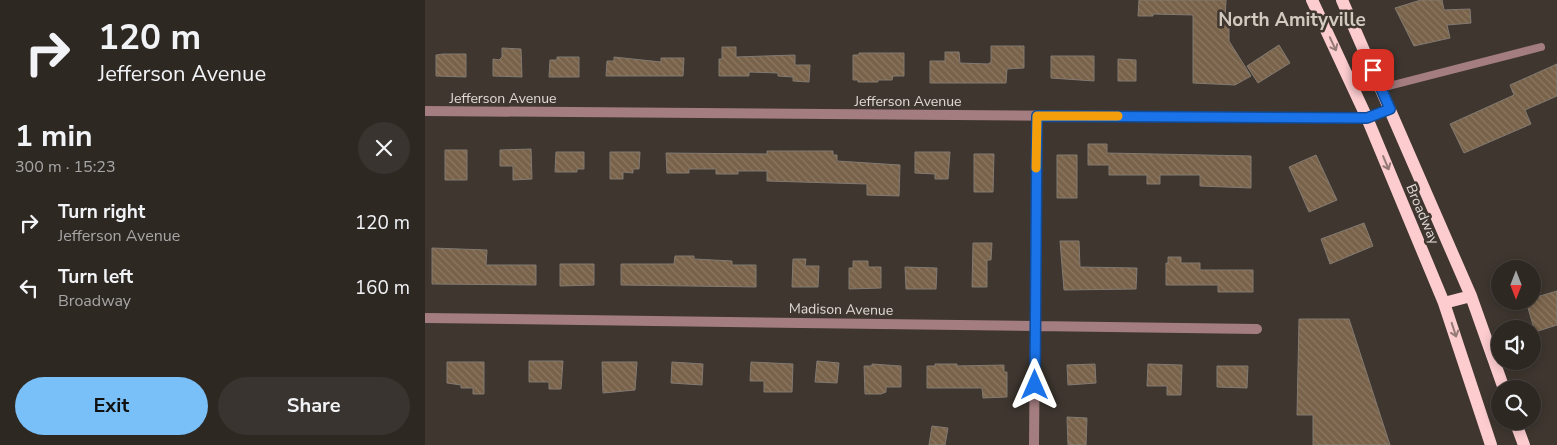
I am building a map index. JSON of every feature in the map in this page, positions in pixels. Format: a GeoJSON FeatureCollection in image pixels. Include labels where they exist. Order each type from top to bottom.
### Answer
{"type":"FeatureCollection","features":[{"type":"Feature","properties":{"kind":"main road","name":"Broadway"},"geometry":{"type":"LineString","coordinates":[[1312,0],[1367,118],[1445,303],[1491,445]]}},
{"type":"Feature","properties":{"kind":"main road","name":"Broadway"},"geometry":{"type":"LineString","coordinates":[[1342,0],[1471,296],[1501,380]]}},
{"type":"Feature","properties":{"kind":"main road"},"geometry":{"type":"LineString","coordinates":[[1445,303],[1471,296]]}},
{"type":"Feature","properties":{"kind":"main road"},"geometry":{"type":"LineString","coordinates":[[1518,430],[1524,445]]}},
{"type":"Feature","properties":{"kind":"street","name":"Jefferson Avenue"},"geometry":{"type":"LineString","coordinates":[[425,111],[1367,118],[1390,109]]}},
{"type":"Feature","properties":{"kind":"street"},"geometry":{"type":"LineString","coordinates":[[1034,445],[1037,116]]}},
{"type":"Feature","properties":{"kind":"street","name":"Madison Avenue"},"geometry":{"type":"LineString","coordinates":[[425,318],[1257,329]]}},
{"type":"Feature","properties":{"kind":"lane"},"geometry":{"type":"LineString","coordinates":[[1381,88],[1541,47]]}},
{"type":"Feature","properties":{"kind":"building"},"geometry":{"type":"Polygon","coordinates":[[[1139,0],[1226,0],[1225,21],[1229,21],[1229,41],[1251,76],[1235,85],[1193,83],[1193,15],[1153,14],[1153,16],[1138,16],[1139,0]]]}},
{"type":"Feature","properties":{"kind":"building"},"geometry":{"type":"Polygon","coordinates":[[[1421,0],[1442,0],[1444,10],[1470,9],[1471,23],[1447,25],[1450,38],[1414,46],[1395,8],[1421,0]]]}},
{"type":"Feature","properties":{"kind":"building"},"geometry":{"type":"Polygon","coordinates":[[[1279,45],[1290,63],[1258,83],[1247,66],[1279,45]]]}},
{"type":"Feature","properties":{"kind":"building"},"geometry":{"type":"Polygon","coordinates":[[[991,46],[1024,46],[1024,68],[1007,69],[1006,83],[930,83],[930,61],[945,61],[945,52],[959,52],[960,63],[988,64],[991,62],[991,46]]]}},
{"type":"Feature","properties":{"kind":"building"},"geometry":{"type":"Polygon","coordinates":[[[722,47],[736,47],[736,57],[795,55],[795,65],[810,65],[809,82],[793,81],[793,77],[778,76],[778,73],[749,72],[749,76],[719,76],[719,59],[722,59],[722,47]]]}},
{"type":"Feature","properties":{"kind":"building"},"geometry":{"type":"Polygon","coordinates":[[[502,48],[521,49],[522,77],[493,76],[493,59],[499,60],[502,57],[502,48]]]}},
{"type":"Feature","properties":{"kind":"building"},"geometry":{"type":"Polygon","coordinates":[[[859,53],[904,53],[904,76],[893,76],[892,80],[878,80],[878,82],[858,82],[858,80],[853,80],[853,55],[859,55],[859,53]]]}},
{"type":"Feature","properties":{"kind":"building"},"geometry":{"type":"Polygon","coordinates":[[[466,54],[466,77],[436,76],[436,55],[466,54]]]}},
{"type":"Feature","properties":{"kind":"building"},"geometry":{"type":"Polygon","coordinates":[[[1051,56],[1094,56],[1094,81],[1051,78],[1051,56]]]}},
{"type":"Feature","properties":{"kind":"building"},"geometry":{"type":"Polygon","coordinates":[[[557,57],[579,57],[579,77],[549,77],[550,60],[557,60],[557,57]]]}},
{"type":"Feature","properties":{"kind":"building"},"geometry":{"type":"Polygon","coordinates":[[[614,57],[661,62],[661,58],[684,58],[683,76],[606,76],[607,61],[614,61],[614,57]]]}},
{"type":"Feature","properties":{"kind":"building"},"geometry":{"type":"Polygon","coordinates":[[[1118,59],[1136,60],[1136,81],[1118,81],[1118,59]]]}},
{"type":"Feature","properties":{"kind":"building"},"geometry":{"type":"Polygon","coordinates":[[[1557,64],[1557,96],[1525,110],[1531,124],[1464,153],[1450,124],[1514,95],[1510,85],[1557,64]]]}},
{"type":"Feature","properties":{"kind":"building"},"geometry":{"type":"Polygon","coordinates":[[[1088,144],[1107,144],[1107,153],[1251,156],[1251,188],[1200,186],[1200,175],[1160,175],[1160,184],[1147,184],[1147,175],[1109,175],[1109,165],[1088,165],[1088,144]]]}},
{"type":"Feature","properties":{"kind":"building"},"geometry":{"type":"Polygon","coordinates":[[[531,149],[532,179],[513,180],[513,166],[500,166],[500,150],[531,149]]]}},
{"type":"Feature","properties":{"kind":"building"},"geometry":{"type":"Polygon","coordinates":[[[445,150],[467,150],[467,180],[445,180],[445,150]]]}},
{"type":"Feature","properties":{"kind":"building"},"geometry":{"type":"Polygon","coordinates":[[[767,151],[833,151],[833,155],[837,155],[837,161],[900,165],[899,196],[867,195],[867,184],[767,181],[767,171],[738,171],[738,174],[716,174],[716,169],[689,169],[689,173],[667,173],[666,153],[767,154],[767,151]]]}},
{"type":"Feature","properties":{"kind":"building"},"geometry":{"type":"Polygon","coordinates":[[[556,152],[584,152],[584,169],[577,169],[577,172],[555,172],[556,152]]]}},
{"type":"Feature","properties":{"kind":"building"},"geometry":{"type":"Polygon","coordinates":[[[610,152],[640,152],[639,169],[633,169],[633,173],[623,172],[623,179],[610,179],[610,152]]]}},
{"type":"Feature","properties":{"kind":"building"},"geometry":{"type":"Polygon","coordinates":[[[915,152],[950,152],[948,179],[935,179],[935,174],[915,173],[915,152]]]}},
{"type":"Feature","properties":{"kind":"building"},"geometry":{"type":"Polygon","coordinates":[[[974,154],[994,154],[993,192],[974,192],[974,154]]]}},
{"type":"Feature","properties":{"kind":"building"},"geometry":{"type":"Polygon","coordinates":[[[1057,155],[1077,155],[1077,198],[1057,198],[1057,155]]]}},
{"type":"Feature","properties":{"kind":"building"},"geometry":{"type":"Polygon","coordinates":[[[1316,155],[1337,200],[1309,212],[1289,167],[1316,155]]]}},
{"type":"Feature","properties":{"kind":"building"},"geometry":{"type":"Polygon","coordinates":[[[1364,223],[1373,246],[1330,264],[1321,239],[1364,223]]]}},
{"type":"Feature","properties":{"kind":"building"},"geometry":{"type":"Polygon","coordinates":[[[1060,241],[1079,241],[1080,267],[1137,268],[1136,289],[1064,290],[1060,241]]]}},
{"type":"Feature","properties":{"kind":"building"},"geometry":{"type":"Polygon","coordinates":[[[973,243],[992,243],[991,260],[987,260],[987,287],[972,287],[973,243]]]}},
{"type":"Feature","properties":{"kind":"building"},"geometry":{"type":"Polygon","coordinates":[[[432,248],[487,250],[486,265],[536,265],[536,285],[432,284],[432,248]]]}},
{"type":"Feature","properties":{"kind":"building"},"geometry":{"type":"Polygon","coordinates":[[[675,256],[694,256],[694,259],[732,261],[732,265],[756,265],[756,287],[621,285],[621,264],[674,264],[675,256]]]}},
{"type":"Feature","properties":{"kind":"building"},"geometry":{"type":"Polygon","coordinates":[[[1168,257],[1181,257],[1181,263],[1200,263],[1200,270],[1253,270],[1253,292],[1218,292],[1218,285],[1166,285],[1166,263],[1168,263],[1168,257]]]}},
{"type":"Feature","properties":{"kind":"building"},"geometry":{"type":"Polygon","coordinates":[[[793,259],[806,259],[805,266],[819,266],[818,287],[792,287],[793,259]]]}},
{"type":"Feature","properties":{"kind":"building"},"geometry":{"type":"Polygon","coordinates":[[[853,261],[868,261],[868,267],[881,267],[881,288],[849,289],[849,268],[853,268],[853,261]]]}},
{"type":"Feature","properties":{"kind":"building"},"geometry":{"type":"Polygon","coordinates":[[[560,264],[594,264],[594,285],[560,286],[560,264]]]}},
{"type":"Feature","properties":{"kind":"building"},"geometry":{"type":"Polygon","coordinates":[[[905,267],[937,268],[936,289],[906,289],[905,267]]]}},
{"type":"Feature","properties":{"kind":"building"},"geometry":{"type":"Polygon","coordinates":[[[1557,291],[1557,325],[1541,330],[1541,320],[1532,320],[1529,310],[1541,310],[1541,296],[1557,291]]]}},
{"type":"Feature","properties":{"kind":"building"},"geometry":{"type":"Polygon","coordinates":[[[1299,319],[1349,319],[1390,445],[1313,445],[1313,415],[1297,415],[1299,319]]]}},
{"type":"Feature","properties":{"kind":"building"},"geometry":{"type":"Polygon","coordinates":[[[529,361],[563,361],[561,389],[549,389],[549,382],[529,382],[529,361]]]}},
{"type":"Feature","properties":{"kind":"building"},"geometry":{"type":"Polygon","coordinates":[[[817,361],[839,363],[837,383],[815,382],[817,361]]]}},
{"type":"Feature","properties":{"kind":"building"},"geometry":{"type":"Polygon","coordinates":[[[447,362],[484,362],[484,394],[473,394],[473,388],[461,388],[461,385],[447,383],[447,362]]]}},
{"type":"Feature","properties":{"kind":"building"},"geometry":{"type":"Polygon","coordinates":[[[602,362],[637,362],[635,390],[603,393],[602,362]]]}},
{"type":"Feature","properties":{"kind":"building"},"geometry":{"type":"Polygon","coordinates":[[[672,362],[703,364],[702,385],[671,383],[672,362]]]}},
{"type":"Feature","properties":{"kind":"building"},"geometry":{"type":"Polygon","coordinates":[[[751,362],[793,364],[792,392],[764,392],[764,381],[750,381],[751,362]]]}},
{"type":"Feature","properties":{"kind":"building"},"geometry":{"type":"Polygon","coordinates":[[[872,364],[901,366],[901,387],[886,387],[886,392],[881,394],[865,394],[864,366],[872,366],[872,364]]]}},
{"type":"Feature","properties":{"kind":"building"},"geometry":{"type":"Polygon","coordinates":[[[935,364],[957,364],[957,366],[1004,365],[1004,372],[1007,372],[1007,397],[983,398],[982,388],[927,388],[927,366],[935,366],[935,364]]]}},
{"type":"Feature","properties":{"kind":"building"},"geometry":{"type":"Polygon","coordinates":[[[1095,364],[1096,383],[1068,385],[1067,365],[1095,364]]]}},
{"type":"Feature","properties":{"kind":"building"},"geometry":{"type":"Polygon","coordinates":[[[1148,364],[1182,365],[1181,395],[1167,395],[1167,386],[1147,386],[1148,364]]]}},
{"type":"Feature","properties":{"kind":"building"},"geometry":{"type":"Polygon","coordinates":[[[1217,366],[1248,366],[1247,388],[1217,387],[1217,366]]]}},
{"type":"Feature","properties":{"kind":"building"},"geometry":{"type":"Polygon","coordinates":[[[1067,417],[1087,418],[1086,445],[1068,445],[1067,417]]]}},
{"type":"Feature","properties":{"kind":"building"},"geometry":{"type":"Polygon","coordinates":[[[932,426],[948,428],[945,445],[929,445],[932,426]]]}},
{"type":"Feature","properties":{"kind":"slow traffic"},"geometry":{"type":"LineString","coordinates":[[1036,168],[1037,116],[1118,116]]}},
{"type":"Feature","properties":{"kind":"district","name":"North Amityville"},"geometry":{"type":"Point","coordinates":[1292,19]}},
{"type":"Feature","properties":{"kind":"route"},"geometry":{"type":"LineString","coordinates":[[1035,385],[1037,116],[1367,118],[1390,109],[1373,70]]}}]}
